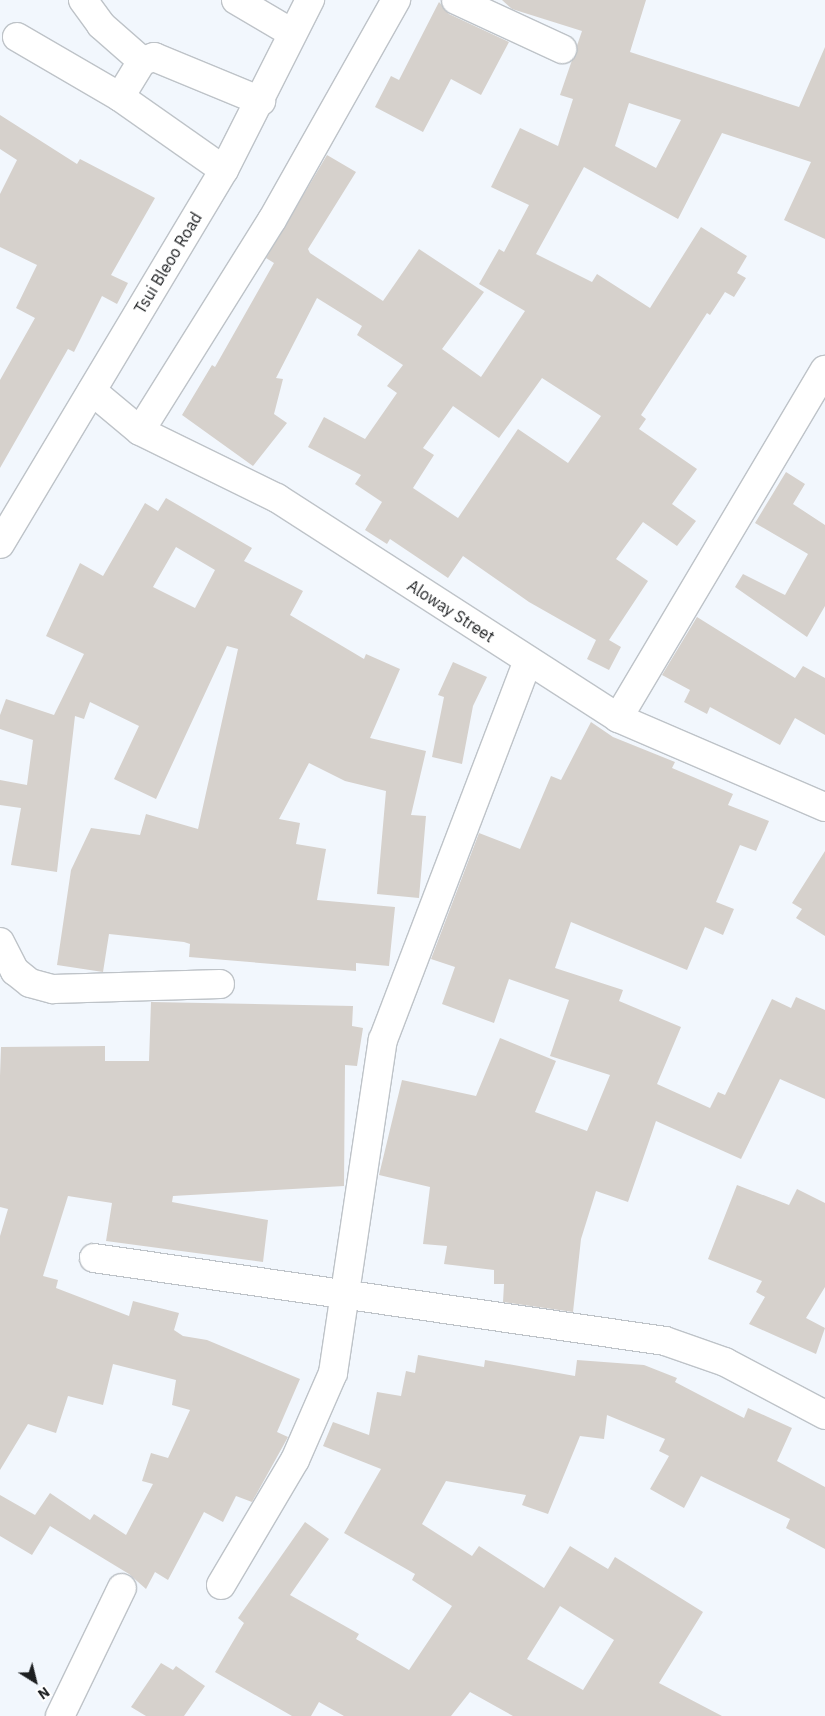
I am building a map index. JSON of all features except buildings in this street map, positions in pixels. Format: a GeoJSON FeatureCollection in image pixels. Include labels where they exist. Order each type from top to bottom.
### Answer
{"type":"FeatureCollection","features":[{"type":"Feature","properties":{"kind":"street"},"geometry":{"type":"LineString","coordinates":[[82,0],[101,25],[142,61]]}},
{"type":"Feature","properties":{"kind":"street"},"geometry":{"type":"LineString","coordinates":[[236,0],[292,33]]}},
{"type":"Feature","properties":{"kind":"street","name":"Tsui Bleoo Road"},"geometry":{"type":"LineString","coordinates":[[0,544],[224,170],[310,0]]}},
{"type":"Feature","properties":{"kind":"street"},"geometry":{"type":"LineString","coordinates":[[140,431],[272,220],[396,0]]}},
{"type":"Feature","properties":{"kind":"street"},"geometry":{"type":"LineString","coordinates":[[456,0],[562,49]]}},
{"type":"Feature","properties":{"kind":"street"},"geometry":{"type":"LineString","coordinates":[[17,37],[120,96],[224,170]]}},
{"type":"Feature","properties":{"kind":"street"},"geometry":{"type":"LineString","coordinates":[[120,96],[142,61],[154,57],[260,101]]}},
{"type":"Feature","properties":{"kind":"street"},"geometry":{"type":"LineString","coordinates":[[618,718],[825,370]]}},
{"type":"Feature","properties":{"kind":"street","name":"Aloway Street"},"geometry":{"type":"LineString","coordinates":[[92,391],[140,431],[277,498],[618,718],[825,808]]}},
{"type":"Feature","properties":{"kind":"street"},"geometry":{"type":"LineString","coordinates":[[221,1585],[295,1460],[333,1374],[342,1295],[383,1040],[528,661]]}},
{"type":"Feature","properties":{"kind":"street"},"geometry":{"type":"LineString","coordinates":[[0,942],[15,971],[30,983],[53,989],[220,984]]}},
{"type":"Feature","properties":{"kind":"street"},"geometry":{"type":"LineString","coordinates":[[94,1258],[666,1341],[726,1362],[825,1415]]}},
{"type":"Feature","properties":{"kind":"street"},"geometry":{"type":"LineString","coordinates":[[60,1716],[122,1588]]}}]}
